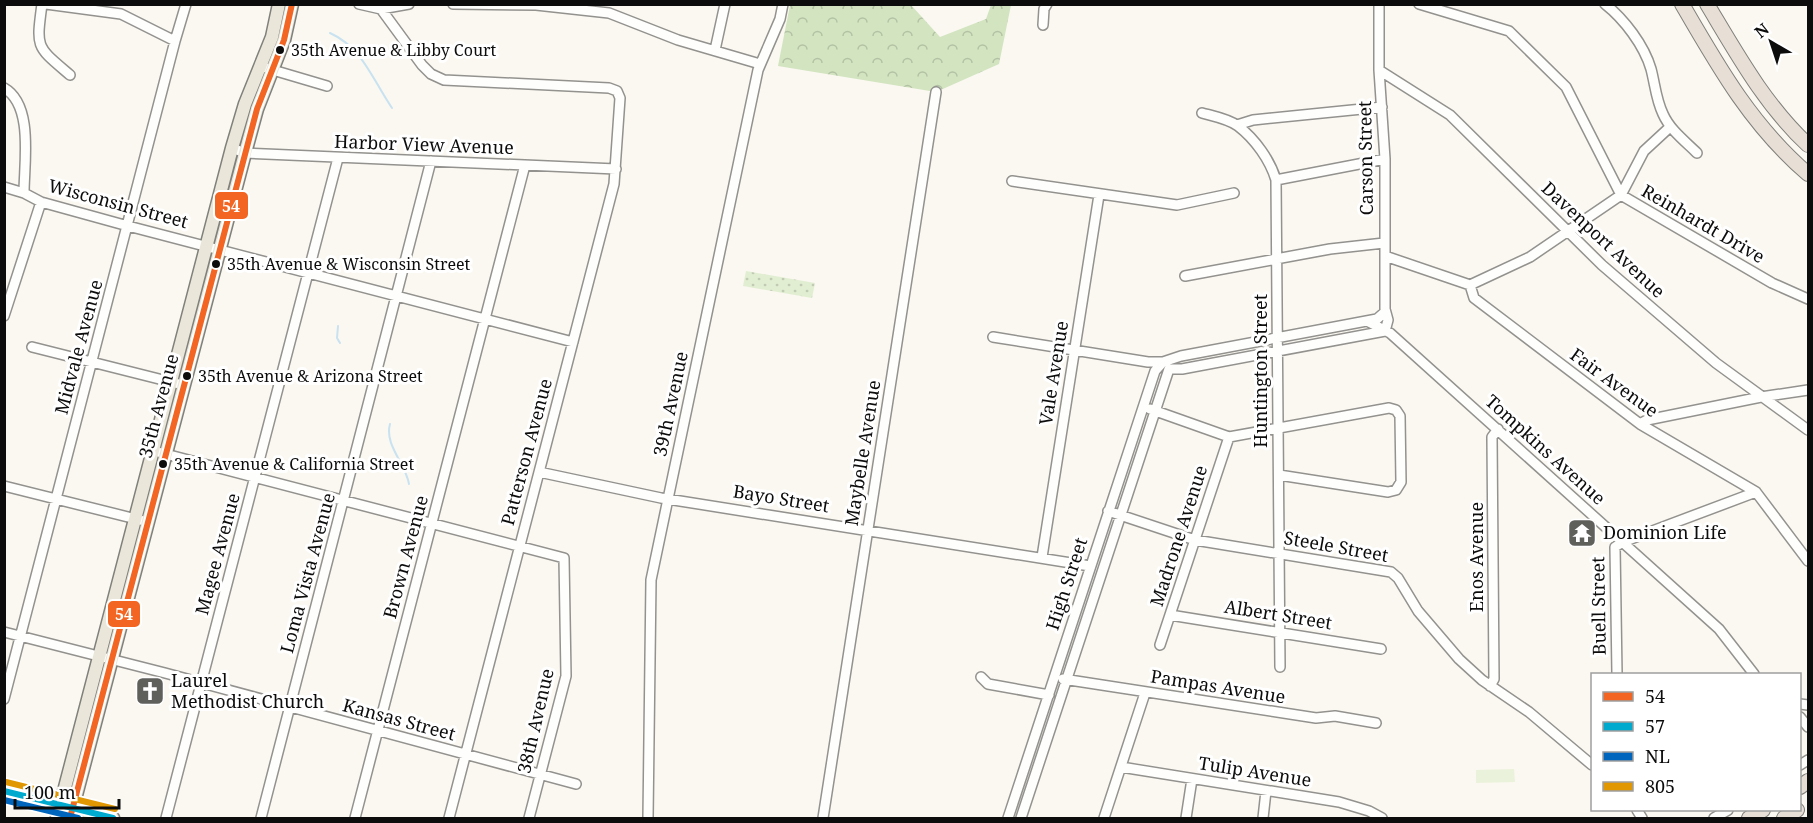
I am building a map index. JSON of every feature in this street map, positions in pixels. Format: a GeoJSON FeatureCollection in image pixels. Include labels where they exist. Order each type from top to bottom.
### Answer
{"type":"FeatureCollection","features":[{"type":"Feature","properties":{"kind":"highway"},"geometry":{"type":"LineString","coordinates":[[1682,4],[1747,109],[1776,144],[1809,174]]}},
{"type":"Feature","properties":{"kind":"highway"},"geometry":{"type":"LineString","coordinates":[[1707,4],[1764,96],[1809,145]]}},
{"type":"Feature","properties":{"kind":"main road","name":"35th Avenue"},"geometry":{"type":"LineString","coordinates":[[57,819],[68,811],[213,247],[244,153],[268,68],[279,4]]}},
{"type":"Feature","properties":{"kind":"main road","name":"35th Avenue"},"geometry":{"type":"LineString","coordinates":[[213,247],[232,148],[245,104],[284,40],[292,4]]}},
{"type":"Feature","properties":{"kind":"main road"},"geometry":{"type":"LineString","coordinates":[[4,791],[68,811],[113,819]]}},
{"type":"Feature","properties":{"kind":"street"},"geometry":{"type":"LineString","coordinates":[[70,75],[43,52],[38,38],[44,4],[122,14],[175,41]]}},
{"type":"Feature","properties":{"kind":"street","name":"Midvale Avenue"},"geometry":{"type":"LineString","coordinates":[[4,699],[186,4]]}},
{"type":"Feature","properties":{"kind":"street"},"geometry":{"type":"LineString","coordinates":[[359,4],[381,9],[409,4]]}},
{"type":"Feature","properties":{"kind":"street"},"geometry":{"type":"LineString","coordinates":[[453,4],[536,5],[609,13],[678,40],[760,64]]}},
{"type":"Feature","properties":{"kind":"street"},"geometry":{"type":"LineString","coordinates":[[715,50],[725,4]]}},
{"type":"Feature","properties":{"kind":"street","name":"39th Avenue"},"geometry":{"type":"LineString","coordinates":[[648,819],[650,587],[760,64],[777,27],[783,4]]}},
{"type":"Feature","properties":{"kind":"street"},"geometry":{"type":"LineString","coordinates":[[1043,25],[1044,9],[1047,4]]}},
{"type":"Feature","properties":{"kind":"street","name":"Carson Street"},"geometry":{"type":"LineString","coordinates":[[1379,4],[1379,70],[1385,159],[1385,312]]}},
{"type":"Feature","properties":{"kind":"street","name":"Reinhardt Drive"},"geometry":{"type":"LineString","coordinates":[[1419,4],[1509,31],[1566,87],[1621,195],[1772,283],[1809,299]]}},
{"type":"Feature","properties":{"kind":"street"},"geometry":{"type":"LineString","coordinates":[[1605,4],[1640,46],[1650,66],[1661,110],[1670,127],[1697,153]]}},
{"type":"Feature","properties":{"kind":"street","name":"Patterson Avenue"},"geometry":{"type":"LineString","coordinates":[[381,9],[422,65],[431,74],[444,80],[609,88],[617,91],[620,98],[616,169],[449,819]]}},
{"type":"Feature","properties":{"kind":"street"},"geometry":{"type":"LineString","coordinates":[[268,68],[327,86]]}},
{"type":"Feature","properties":{"kind":"street","name":"Davenport Avenue"},"geometry":{"type":"LineString","coordinates":[[1379,70],[1450,115],[1602,266],[1716,363],[1809,430]]}},
{"type":"Feature","properties":{"kind":"street"},"geometry":{"type":"LineString","coordinates":[[4,88],[12,93],[21,106],[24,123],[24,193]]}},
{"type":"Feature","properties":{"kind":"street","name":"Maybelle Avenue"},"geometry":{"type":"LineString","coordinates":[[823,819],[936,92]]}},
{"type":"Feature","properties":{"kind":"street"},"geometry":{"type":"LineString","coordinates":[[1237,125],[1252,120],[1382,107]]}},
{"type":"Feature","properties":{"kind":"street","name":"Huntington Street"},"geometry":{"type":"LineString","coordinates":[[1202,112],[1237,125],[1262,152],[1276,180],[1281,667]]}},
{"type":"Feature","properties":{"kind":"street"},"geometry":{"type":"LineString","coordinates":[[1385,256],[1470,285],[1530,257],[1621,195],[1644,151],[1670,127]]}},
{"type":"Feature","properties":{"kind":"street","name":"Harbor View Avenue"},"geometry":{"type":"LineString","coordinates":[[232,148],[244,153],[616,169]]}},
{"type":"Feature","properties":{"kind":"street","name":"Magee Avenue"},"geometry":{"type":"LineString","coordinates":[[166,819],[338,158]]}},
{"type":"Feature","properties":{"kind":"street"},"geometry":{"type":"LineString","coordinates":[[1276,180],[1385,159]]}},
{"type":"Feature","properties":{"kind":"street","name":"Loma Vista Avenue"},"geometry":{"type":"LineString","coordinates":[[261,819],[431,161]]}},
{"type":"Feature","properties":{"kind":"street","name":"Brown Avenue"},"geometry":{"type":"LineString","coordinates":[[355,819],[525,165]]}},
{"type":"Feature","properties":{"kind":"street"},"geometry":{"type":"LineString","coordinates":[[1012,181],[1177,205],[1234,193]]}},
{"type":"Feature","properties":{"kind":"street","name":"Wisconsin Street"},"geometry":{"type":"LineString","coordinates":[[4,188],[24,193],[41,202],[128,226],[573,342]]}},
{"type":"Feature","properties":{"kind":"street","name":"Vale Avenue"},"geometry":{"type":"LineString","coordinates":[[1042,557],[1099,195]]}},
{"type":"Feature","properties":{"kind":"street"},"geometry":{"type":"LineString","coordinates":[[4,316],[41,202]]}},
{"type":"Feature","properties":{"kind":"street"},"geometry":{"type":"LineString","coordinates":[[1185,276],[1330,249],[1384,243]]}},
{"type":"Feature","properties":{"kind":"street","name":"Fair Avenue"},"geometry":{"type":"LineString","coordinates":[[1470,285],[1474,298],[1640,424],[1756,492],[1809,561]]}},
{"type":"Feature","properties":{"kind":"street"},"geometry":{"type":"LineString","coordinates":[[993,337],[1182,369],[1385,331],[1388,315],[1385,312],[1377,319],[1180,356],[1166,366]]}},
{"type":"Feature","properties":{"kind":"street","name":"Tompkins Avenue"},"geometry":{"type":"LineString","coordinates":[[1367,321],[1385,331],[1498,429],[1719,629],[1752,673]]}},
{"type":"Feature","properties":{"kind":"street"},"geometry":{"type":"LineString","coordinates":[[32,347],[177,384]]}},
{"type":"Feature","properties":{"kind":"street","name":"High Street"},"geometry":{"type":"LineString","coordinates":[[1008,819],[1155,370],[1166,366]]}},
{"type":"Feature","properties":{"kind":"street","name":"High Street"},"geometry":{"type":"LineString","coordinates":[[1021,819],[1155,410],[1166,366]]}},
{"type":"Feature","properties":{"kind":"street"},"geometry":{"type":"LineString","coordinates":[[1640,424],[1647,420],[1761,397],[1809,390]]}},
{"type":"Feature","properties":{"kind":"street"},"geometry":{"type":"LineString","coordinates":[[1143,406],[1229,437],[1383,409],[1396,410],[1400,416],[1401,482],[1396,490],[1388,492],[1279,475]]}},
{"type":"Feature","properties":{"kind":"street","name":"Enos Avenue"},"geometry":{"type":"LineString","coordinates":[[1490,686],[1494,679],[1492,437],[1498,429]]}},
{"type":"Feature","properties":{"kind":"street","name":"Madrone Avenue"},"geometry":{"type":"LineString","coordinates":[[1160,645],[1229,437]]}},
{"type":"Feature","properties":{"kind":"street"},"geometry":{"type":"LineString","coordinates":[[160,452],[519,546]]}},
{"type":"Feature","properties":{"kind":"street","name":"Bayo Street"},"geometry":{"type":"LineString","coordinates":[[539,472],[668,498],[1090,566]]}},
{"type":"Feature","properties":{"kind":"street"},"geometry":{"type":"LineString","coordinates":[[4,486],[142,520]]}},
{"type":"Feature","properties":{"kind":"street"},"geometry":{"type":"LineString","coordinates":[[1623,542],[1756,492]]}},
{"type":"Feature","properties":{"kind":"street","name":"Steele Street"},"geometry":{"type":"LineString","coordinates":[[1108,511],[1195,540],[1391,572],[1398,578],[1418,611],[1459,659],[1490,686],[1529,712],[1591,763]]}},
{"type":"Feature","properties":{"kind":"street","name":"Buell Street"},"geometry":{"type":"LineString","coordinates":[[1617,673],[1615,547],[1623,542]]}},
{"type":"Feature","properties":{"kind":"street","name":"38th Avenue"},"geometry":{"type":"LineString","coordinates":[[519,546],[564,558],[566,676],[529,819]]}},
{"type":"Feature","properties":{"kind":"street","name":"Albert Street"},"geometry":{"type":"LineString","coordinates":[[1170,615],[1381,649]]}},
{"type":"Feature","properties":{"kind":"street","name":"Kansas Street"},"geometry":{"type":"LineString","coordinates":[[4,632],[106,657],[576,784]]}},
{"type":"Feature","properties":{"kind":"street"},"geometry":{"type":"LineString","coordinates":[[981,676],[988,684],[1049,695]]}},
{"type":"Feature","properties":{"kind":"street","name":"Pampas Avenue"},"geometry":{"type":"LineString","coordinates":[[1055,677],[1145,693],[1316,718],[1335,716],[1376,723]]}},
{"type":"Feature","properties":{"kind":"street"},"geometry":{"type":"LineString","coordinates":[[1104,819],[1145,693]]}},
{"type":"Feature","properties":{"kind":"street","name":"Tulip Avenue"},"geometry":{"type":"LineString","coordinates":[[1121,767],[1339,802],[1369,811],[1382,819]]}},
{"type":"Feature","properties":{"kind":"street"},"geometry":{"type":"LineString","coordinates":[[1186,819],[1192,779]]}},
{"type":"Feature","properties":{"kind":"street"},"geometry":{"type":"LineString","coordinates":[[1263,819],[1266,791]]}},
{"type":"Feature","properties":{"kind":"green space"},"geometry":{"type":"Polygon","coordinates":[[[790,5],[911,5],[940,37],[986,19],[991,5],[1011,5],[999,64],[936,92],[778,66],[790,5]]]}},
{"type":"Feature","properties":{"kind":"green space"},"geometry":{"type":"Polygon","coordinates":[[[746,271],[815,283],[812,298],[743,286],[746,271]]]}},
{"type":"Feature","properties":{"kind":"green space"},"geometry":{"type":"Polygon","coordinates":[[[1514,769],[1515,782],[1476,783],[1476,770],[1514,769]]]}},
{"type":"Feature","properties":{"kind":"waterway"},"geometry":{"type":"LineString","coordinates":[[330,33],[341,39],[359,56],[392,108]]}},
{"type":"Feature","properties":{"kind":"waterway"},"geometry":{"type":"LineString","coordinates":[[338,326],[337,338],[340,343]]}},
{"type":"Feature","properties":{"kind":"waterway"},"geometry":{"type":"LineString","coordinates":[[390,424],[390,439],[409,484]]}},
{"type":"Feature","properties":{"kind":"transit line","name":"54"},"geometry":{"type":"LineString","coordinates":[[70,818],[257,109],[284,40],[292,4]]}},
{"type":"Feature","properties":{"kind":"transit line","name":"805"},"geometry":{"type":"LineString","coordinates":[[6,782],[115,809]]}},
{"type":"Feature","properties":{"kind":"transit line","name":"57"},"geometry":{"type":"LineString","coordinates":[[4,791],[113,818]]}},
{"type":"Feature","properties":{"kind":"transit line","name":"NL"},"geometry":{"type":"LineString","coordinates":[[4,800],[78,818]]}},
{"type":"Feature","properties":{"kind":"place","name":"35th Avenue & Libby Court"},"geometry":{"type":"Point","coordinates":[280,50]}},
{"type":"Feature","properties":{"kind":"place","name":"35th Avenue & Wisconsin Street"},"geometry":{"type":"Point","coordinates":[216,264]}},
{"type":"Feature","properties":{"kind":"place","name":"35th Avenue & Arizona Street"},"geometry":{"type":"Point","coordinates":[187,376]}},
{"type":"Feature","properties":{"kind":"place","name":"35th Avenue & California Street"},"geometry":{"type":"Point","coordinates":[163,464]}},
{"type":"Feature","properties":{"kind":"place","name":"Dominion Life"},"geometry":{"type":"Point","coordinates":[1582,533]}},
{"type":"Feature","properties":{"kind":"place","name":"Laurel Methodist Church"},"geometry":{"type":"Point","coordinates":[150,691]}}]}
